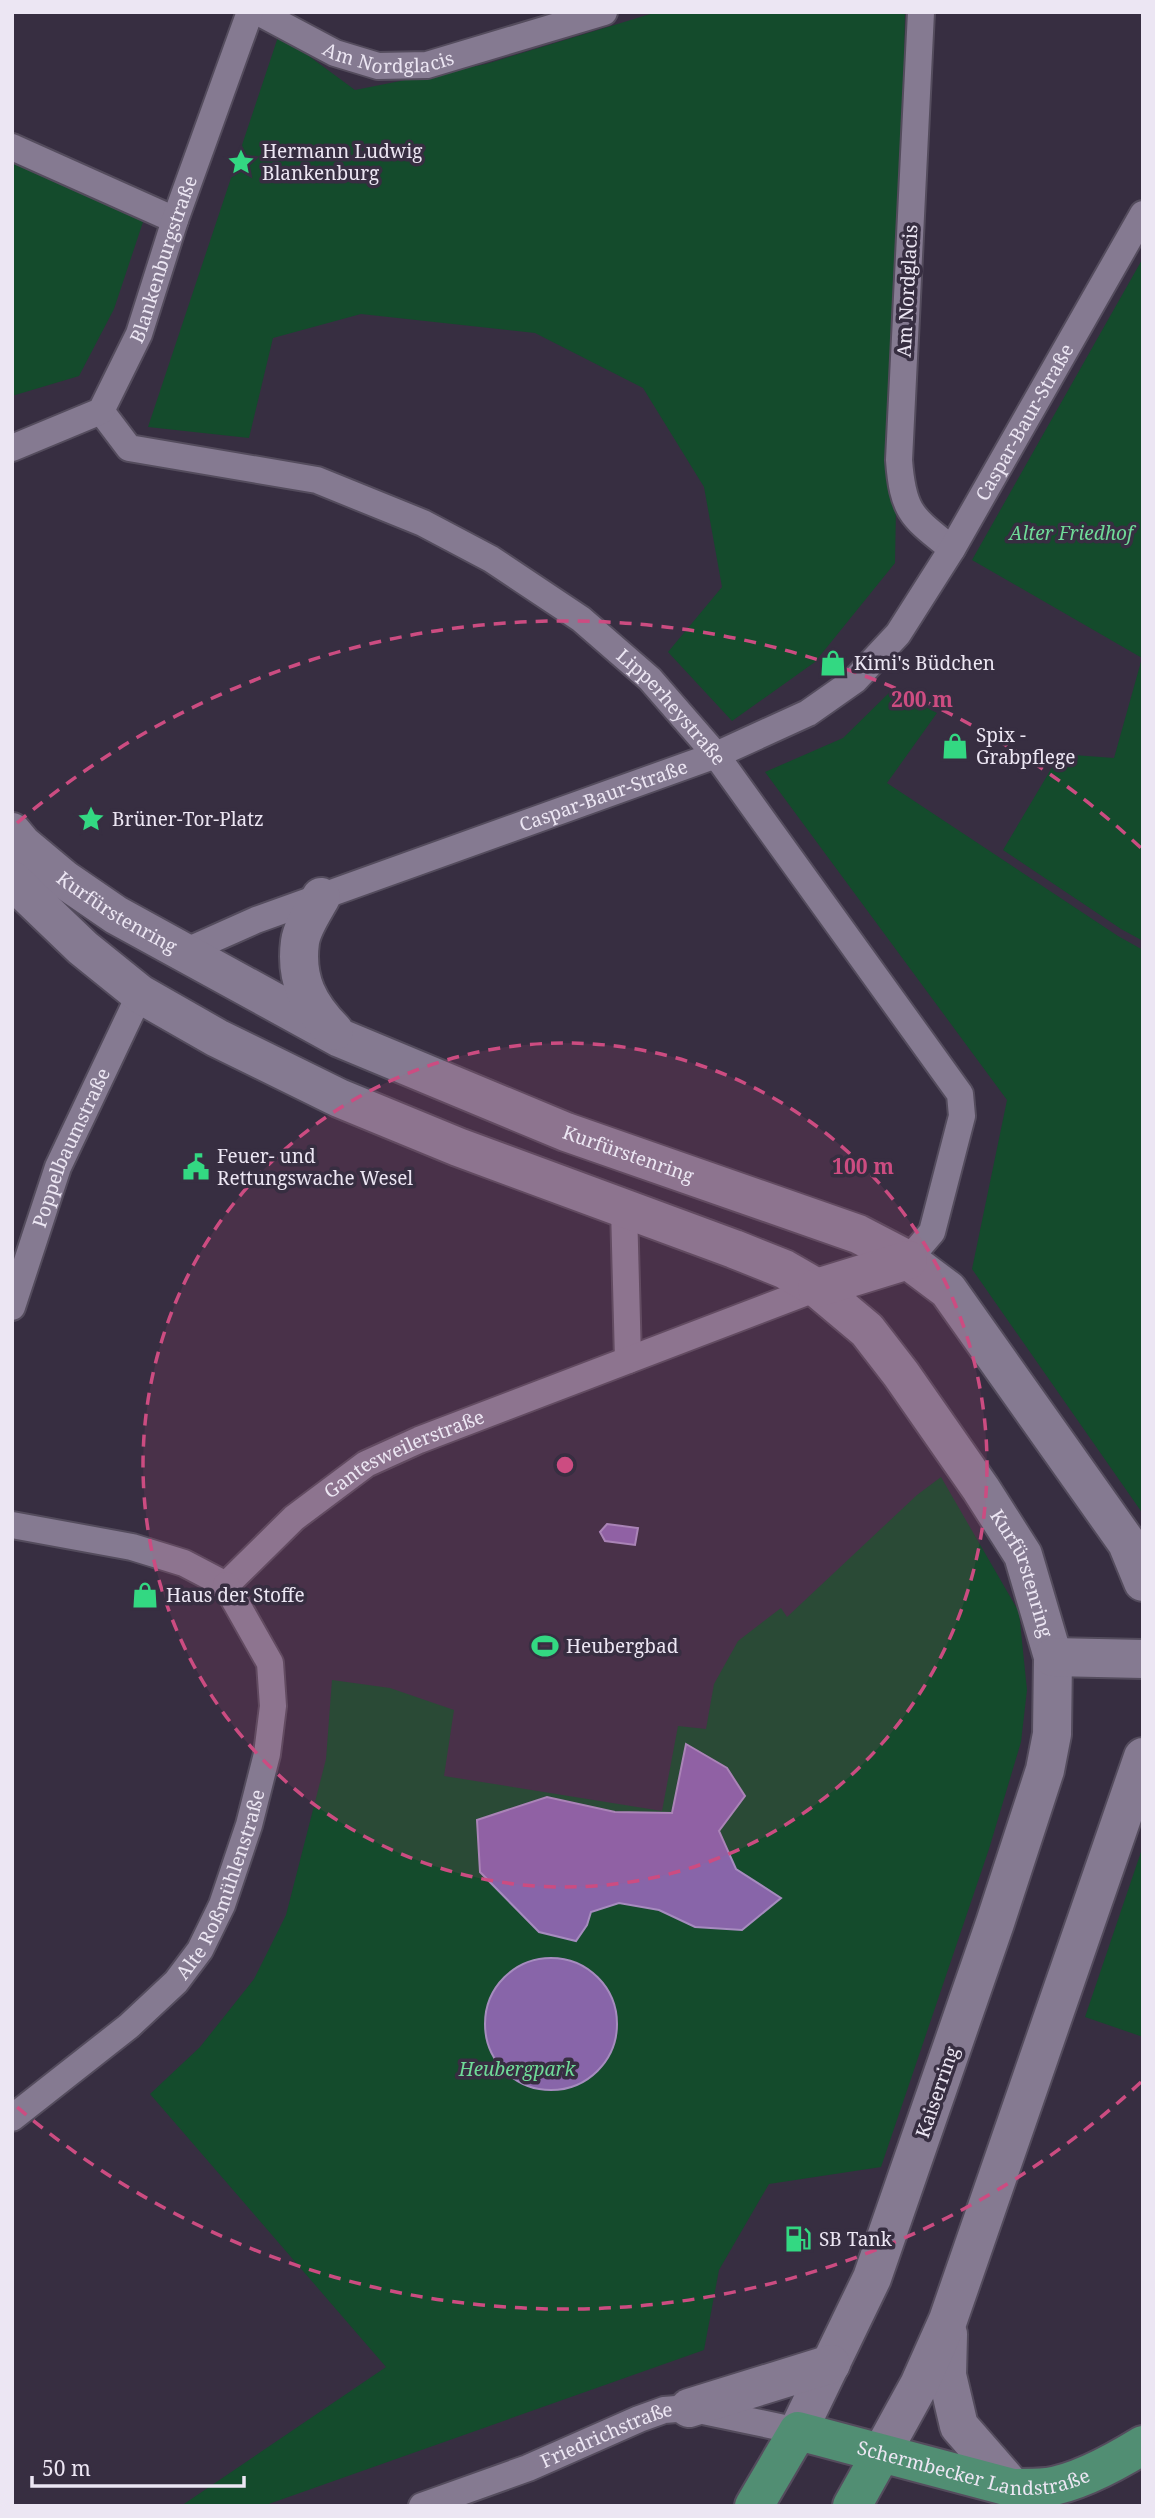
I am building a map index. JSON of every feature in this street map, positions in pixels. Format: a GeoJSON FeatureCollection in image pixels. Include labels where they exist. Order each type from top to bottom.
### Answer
{"type":"FeatureCollection","features":[{"type":"Feature","properties":{"kind":"main road","name":"Kurfürstenring"},"geometry":{"type":"LineString","coordinates":[[12,832],[22,844],[65,880],[116,915],[340,1038],[566,1132],[858,1234],[908,1260],[948,1290],[1127,1543],[1143,1582]]}},
{"type":"Feature","properties":{"kind":"main road","name":"Kurfürstenring"},"geometry":{"type":"LineString","coordinates":[[12,880],[83,948],[140,994],[217,1038],[339,1098],[458,1147],[783,1269],[817,1288],[867,1330],[901,1374],[1009,1533],[1023,1555],[1053,1657]]}},
{"type":"Feature","properties":{"kind":"main road"},"geometry":{"type":"LineString","coordinates":[[321,897],[300,940],[300,971],[307,998],[340,1038]]}},
{"type":"Feature","properties":{"kind":"main road"},"geometry":{"type":"LineString","coordinates":[[140,994],[182,953]]}},
{"type":"Feature","properties":{"kind":"main road"},"geometry":{"type":"LineString","coordinates":[[817,1288],[908,1260]]}},
{"type":"Feature","properties":{"kind":"main road"},"geometry":{"type":"LineString","coordinates":[[1053,1657],[1143,1659]]}},
{"type":"Feature","properties":{"kind":"main road","name":"Kaiserring"},"geometry":{"type":"LineString","coordinates":[[754,2506],[798,2431],[872,2278],[1045,1770],[1052,1734],[1053,1657]]}},
{"type":"Feature","properties":{"kind":"main road"},"geometry":{"type":"LineString","coordinates":[[852,2506],[919,2385],[948,2320],[1143,1757]]}},
{"type":"Feature","properties":{"kind":"main road"},"geometry":{"type":"LineString","coordinates":[[948,2320],[947,2375],[959,2426],[1000,2497]]}},
{"type":"Feature","properties":{"kind":"main road"},"geometry":{"type":"LineString","coordinates":[[689,2408],[831,2364]]}},
{"type":"Feature","properties":{"kind":"main road","name":"Schermbecker Landstraße"},"geometry":{"type":"LineString","coordinates":[[798,2431],[881,2454],[1000,2497],[1074,2479],[1143,2445]]}},
{"type":"Feature","properties":{"kind":"street","name":"Blankenburgstraße"},"geometry":{"type":"LineString","coordinates":[[101,411],[139,334],[175,220],[250,12]]}},
{"type":"Feature","properties":{"kind":"street","name":"Am Nordglacis"},"geometry":{"type":"LineString","coordinates":[[258,12],[335,53],[378,66],[427,65],[604,12]]}},
{"type":"Feature","properties":{"kind":"street","name":"Am Nordglacis"},"geometry":{"type":"LineString","coordinates":[[921,12],[899,460],[901,492],[915,519],[952,549]]}},
{"type":"Feature","properties":{"kind":"street"},"geometry":{"type":"LineString","coordinates":[[12,147],[175,220]]}},
{"type":"Feature","properties":{"kind":"street","name":"Caspar-Baur-Straße"},"geometry":{"type":"LineString","coordinates":[[182,953],[256,920],[716,755],[808,713],[855,680],[898,634],[952,549],[1143,214]]}},
{"type":"Feature","properties":{"kind":"street"},"geometry":{"type":"LineString","coordinates":[[12,448],[101,411]]}},
{"type":"Feature","properties":{"kind":"street","name":"Lipperheystraße"},"geometry":{"type":"LineString","coordinates":[[101,411],[129,448],[317,480],[424,523],[491,559],[581,619],[650,679],[716,755],[960,1094],[962,1116],[932,1232],[908,1260]]}},
{"type":"Feature","properties":{"kind":"street"},"geometry":{"type":"LineString","coordinates":[[12,435],[54,432]]}},
{"type":"Feature","properties":{"kind":"street","name":"Poppelbaumstraße"},"geometry":{"type":"LineString","coordinates":[[12,1307],[20,1254],[140,994]]}},
{"type":"Feature","properties":{"kind":"street"},"geometry":{"type":"LineString","coordinates":[[624,1209],[628,1360]]}},
{"type":"Feature","properties":{"kind":"street","name":"Gantesweilerstraße"},"geometry":{"type":"LineString","coordinates":[[226,1585],[294,1518],[366,1464],[419,1440],[817,1288]]}},
{"type":"Feature","properties":{"kind":"street"},"geometry":{"type":"LineString","coordinates":[[12,1525],[132,1547],[184,1563],[226,1585]]}},
{"type":"Feature","properties":{"kind":"street","name":"Alte Roßmühlenstraße"},"geometry":{"type":"LineString","coordinates":[[12,2118],[129,2026],[176,1982],[200,1950],[222,1905],[249,1825],[267,1754],[273,1706],[270,1663],[226,1585]]}},
{"type":"Feature","properties":{"kind":"street","name":"Friedrichstraße"},"geometry":{"type":"LineString","coordinates":[[422,2506],[528,2468],[663,2410],[689,2408],[798,2431]]}},
{"type":"Feature","properties":{"kind":"green space"},"geometry":{"type":"Polygon","coordinates":[[[657,12],[905,12],[895,563],[815,662],[732,721],[668,652],[722,587],[704,487],[643,388],[535,333],[361,314],[273,338],[249,438],[148,427],[279,34],[355,90],[486,64],[657,12]]]}},
{"type":"Feature","properties":{"kind":"green space"},"geometry":{"type":"Polygon","coordinates":[[[12,155],[146,213],[114,309],[79,376],[12,396],[12,155]]]}},
{"type":"Feature","properties":{"kind":"green space","name":"Alter Friedhof"},"geometry":{"type":"Polygon","coordinates":[[[1143,258],[1143,941],[1003,850],[1060,754],[1114,758],[1142,658],[972,560],[1143,258]]]}},
{"type":"Feature","properties":{"kind":"green space"},"geometry":{"type":"Polygon","coordinates":[[[893,689],[937,713],[887,783],[1143,950],[1143,1514],[972,1269],[1007,1100],[765,772],[843,738],[893,689]]]}},
{"type":"Feature","properties":{"kind":"green space","name":"Heubergpark"},"geometry":{"type":"Polygon","coordinates":[[[941,1477],[1019,1612],[1027,1690],[1021,1742],[989,1849],[881,2167],[769,2184],[719,2270],[704,2350],[263,2506],[181,2506],[386,2367],[150,2094],[200,2047],[254,1979],[286,1915],[326,1759],[332,1680],[390,1688],[454,1710],[444,1776],[662,1811],[678,1726],[706,1729],[714,1684],[738,1641],[781,1608],[787,1617],[917,1495],[941,1477]]]}},
{"type":"Feature","properties":{"kind":"green space"},"geometry":{"type":"Polygon","coordinates":[[[1143,1846],[1143,2037],[1085,2017],[1143,1846]]]}},
{"type":"Feature","properties":{"kind":"shaded area"},"geometry":{"type":"Polygon","coordinates":[[[607,1524],[638,1528],[635,1545],[605,1541],[600,1532],[607,1524]]]}},
{"type":"Feature","properties":{"kind":"shaded area"},"geometry":{"type":"Polygon","coordinates":[[[686,1744],[727,1768],[745,1796],[719,1831],[736,1869],[781,1898],[742,1930],[695,1927],[659,1910],[619,1903],[591,1912],[587,1925],[576,1941],[539,1932],[480,1872],[477,1820],[547,1797],[615,1812],[672,1813],[686,1744]]]}},
{"type":"Feature","properties":{"kind":"shaded area"},"geometry":{"type":"Polygon","coordinates":[[[551,1958],[576,1963],[597,1978],[612,1999],[617,2024],[612,2049],[597,2070],[576,2085],[551,2090],[526,2085],[505,2070],[490,2049],[485,2024],[490,1999],[505,1978],[526,1963],[551,1958]]]}},
{"type":"Feature","properties":{"kind":"place","name":"Hermann Ludwig Blankenburg"},"geometry":{"type":"Point","coordinates":[241,162]}},
{"type":"Feature","properties":{"kind":"place","name":"Kimi's Büdchen"},"geometry":{"type":"Point","coordinates":[833,663]}},
{"type":"Feature","properties":{"kind":"place","name":"Spix - Grabpflege"},"geometry":{"type":"Point","coordinates":[955,746]}},
{"type":"Feature","properties":{"kind":"place","name":"Brüner-Tor-Platz"},"geometry":{"type":"Point","coordinates":[91,819]}},
{"type":"Feature","properties":{"kind":"place","name":"Feuer- und Rettungswache Wesel"},"geometry":{"type":"Point","coordinates":[196,1167]}},
{"type":"Feature","properties":{"kind":"place","name":"Haus der Stoffe"},"geometry":{"type":"Point","coordinates":[145,1595]}},
{"type":"Feature","properties":{"kind":"place","name":"Heubergbad"},"geometry":{"type":"Point","coordinates":[545,1646]}},
{"type":"Feature","properties":{"kind":"place","name":"SB Tank"},"geometry":{"type":"Point","coordinates":[798,2239]}}]}
